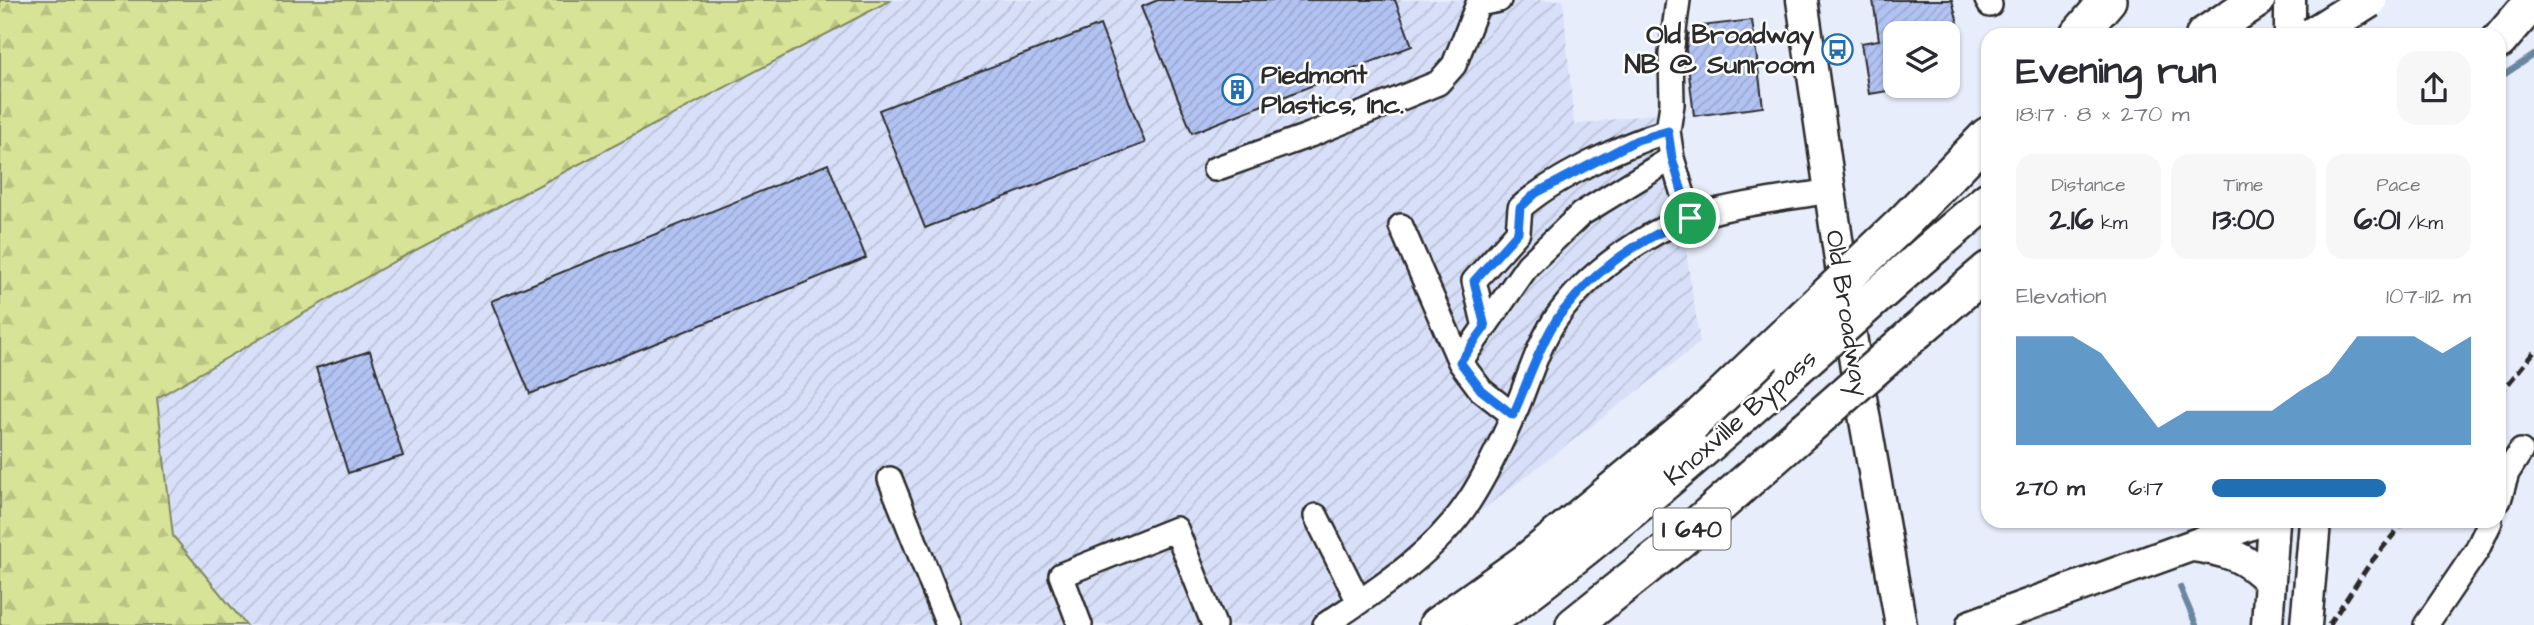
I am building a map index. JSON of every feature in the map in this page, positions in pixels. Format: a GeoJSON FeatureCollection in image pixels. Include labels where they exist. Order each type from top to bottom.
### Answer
{"type":"FeatureCollection","features":[{"type":"Feature","properties":{"kind":"highway"},"geometry":{"type":"LineString","coordinates":[[2084,28],[2108,0]]}},
{"type":"Feature","properties":{"kind":"highway"},"geometry":{"type":"LineString","coordinates":[[2324,28],[2369,0]]}},
{"type":"Feature","properties":{"kind":"highway"},"geometry":{"type":"LineString","coordinates":[[2506,33],[2534,0]]}},
{"type":"Feature","properties":{"kind":"highway"},"geometry":{"type":"LineString","coordinates":[[1437,625],[1527,561],[1692,424],[1905,221],[1981,142]]}},
{"type":"Feature","properties":{"kind":"highway","name":"Knoxville Bypass"},"geometry":{"type":"LineString","coordinates":[[1484,625],[1576,556],[1675,475],[1981,206]]}},
{"type":"Feature","properties":{"kind":"highway","name":"Knoxville Bypass"},"geometry":{"type":"LineString","coordinates":[[1574,625],[1680,540],[1981,276]]}},
{"type":"Feature","properties":{"kind":"main road","name":"Old Broadway"},"geometry":{"type":"LineString","coordinates":[[1802,0],[1856,369],[1901,625]]}},
{"type":"Feature","properties":{"kind":"main road"},"geometry":{"type":"LineString","coordinates":[[2290,0],[2290,28]]}},
{"type":"Feature","properties":{"kind":"main road"},"geometry":{"type":"LineString","coordinates":[[2334,28],[2335,0]]}},
{"type":"Feature","properties":{"kind":"main road"},"geometry":{"type":"LineString","coordinates":[[1972,625],[2240,528]]}},
{"type":"Feature","properties":{"kind":"main road"},"geometry":{"type":"LineString","coordinates":[[2267,625],[2273,528]]}},
{"type":"Feature","properties":{"kind":"main road"},"geometry":{"type":"LineString","coordinates":[[2306,625],[2314,528]]}},
{"type":"Feature","properties":{"kind":"main road"},"geometry":{"type":"LineString","coordinates":[[2189,546],[2220,550],[2243,558],[2269,581]]}},
{"type":"Feature","properties":{"kind":"street"},"geometry":{"type":"LineString","coordinates":[[1678,0],[1671,54],[1672,104],[1668,131],[1672,158],[1690,218]]}},
{"type":"Feature","properties":{"kind":"street"},"geometry":{"type":"LineString","coordinates":[[1215,169],[1310,135],[1438,83],[1454,65],[1482,1]]}},
{"type":"Feature","properties":{"kind":"street"},"geometry":{"type":"LineString","coordinates":[[1485,327],[1474,281],[1518,232],[1520,208],[1536,193],[1637,140],[1668,131]]}},
{"type":"Feature","properties":{"kind":"street"},"geometry":{"type":"LineString","coordinates":[[1460,362],[1528,265],[1581,214],[1672,158]]}},
{"type":"Feature","properties":{"kind":"street"},"geometry":{"type":"LineString","coordinates":[[1325,625],[1402,572],[1439,539],[1469,502],[1496,453],[1555,320],[1593,277],[1631,247],[1690,218],[1829,191]]}},
{"type":"Feature","properties":{"kind":"street"},"geometry":{"type":"LineString","coordinates":[[1401,226],[1460,362],[1481,390],[1513,415]]}},
{"type":"Feature","properties":{"kind":"street"},"geometry":{"type":"LineString","coordinates":[[2506,476],[2521,452]]}},
{"type":"Feature","properties":{"kind":"street"},"geometry":{"type":"LineString","coordinates":[[890,480],[948,625]]}},
{"type":"Feature","properties":{"kind":"street"},"geometry":{"type":"LineString","coordinates":[[1316,516],[1359,602]]}},
{"type":"Feature","properties":{"kind":"street"},"geometry":{"type":"LineString","coordinates":[[2426,625],[2477,550],[2487,528]]}},
{"type":"Feature","properties":{"kind":"street"},"geometry":{"type":"LineString","coordinates":[[1080,625],[1061,575],[1176,529],[1214,625]]}},
{"type":"Feature","properties":{"kind":"shaded area"},"geometry":{"type":"Polygon","coordinates":[[[891,0],[1563,0],[1574,125],[1665,112],[1700,343],[1332,625],[246,625],[173,536],[157,398],[395,261],[891,0]]]}},
{"type":"Feature","properties":{"kind":"green space"},"geometry":{"type":"Polygon","coordinates":[[[0,0],[891,0],[395,261],[157,398],[173,536],[246,625],[0,625],[0,0]]]}},
{"type":"Feature","properties":{"kind":"building","name":"Piedmont Plastics, Inc."},"geometry":{"type":"Polygon","coordinates":[[[1158,0],[1395,0],[1412,46],[1192,133],[1141,7],[1158,0]]]}},
{"type":"Feature","properties":{"kind":"building"},"geometry":{"type":"Polygon","coordinates":[[[1873,0],[1952,0],[1957,21],[1883,21],[1883,92],[1869,94],[1861,43],[1879,40],[1873,0]]]}},
{"type":"Feature","properties":{"kind":"building"},"geometry":{"type":"Polygon","coordinates":[[[1752,20],[1763,107],[1694,116],[1686,49],[1688,34],[1693,33],[1692,27],[1752,20]]]}},
{"type":"Feature","properties":{"kind":"building"},"geometry":{"type":"Polygon","coordinates":[[[1100,25],[1145,143],[925,228],[879,110],[1100,25]]]}},
{"type":"Feature","properties":{"kind":"building"},"geometry":{"type":"Polygon","coordinates":[[[828,164],[866,258],[530,394],[491,301],[828,164]]]}},
{"type":"Feature","properties":{"kind":"building"},"geometry":{"type":"Polygon","coordinates":[[[370,351],[403,456],[348,473],[316,368],[370,351]]]}},
{"type":"Feature","properties":{"kind":"waterway"},"geometry":{"type":"LineString","coordinates":[[2506,73],[2534,55]]}},
{"type":"Feature","properties":{"kind":"waterway"},"geometry":{"type":"LineString","coordinates":[[2180,587],[2196,625]]}},
{"type":"Feature","properties":{"kind":"railway"},"geometry":{"type":"LineString","coordinates":[[2506,386],[2534,352]]}},
{"type":"Feature","properties":{"kind":"railway"},"geometry":{"type":"LineString","coordinates":[[2329,625],[2371,562],[2399,528]]}},
{"type":"Feature","properties":{"kind":"place","name":"Old Broadway NB @ Sunroom"},"geometry":{"type":"Point","coordinates":[1837,49]}},
{"type":"Feature","properties":{"kind":"place","name":"Piedmont Plastics, Inc."},"geometry":{"type":"Point","coordinates":[1238,89]}},
{"type":"Feature","properties":{"kind":"route"},"geometry":{"type":"LineString","coordinates":[[1668,131],[1672,158],[1690,218],[1631,247],[1593,277],[1555,320],[1513,415],[1481,390],[1460,362],[1485,327],[1474,281],[1518,232],[1520,208],[1536,193],[1637,140],[1668,131]]}}]}
